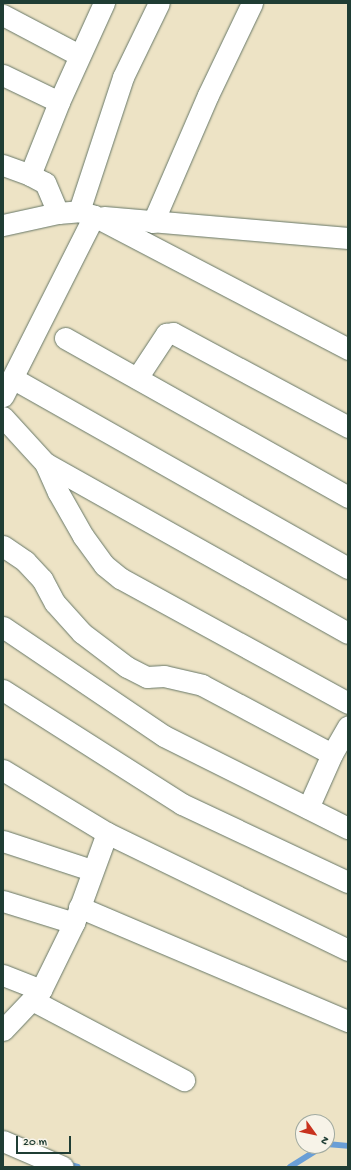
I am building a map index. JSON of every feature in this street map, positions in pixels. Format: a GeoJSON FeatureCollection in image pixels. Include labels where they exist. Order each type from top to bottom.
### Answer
{"type":"FeatureCollection","features":[{"type":"Feature","properties":{"kind":"street"},"geometry":{"type":"LineString","coordinates":[[30,175],[79,55],[104,3]]}},
{"type":"Feature","properties":{"kind":"street"},"geometry":{"type":"LineString","coordinates":[[3,396],[14,379],[87,214],[123,77],[159,3]]}},
{"type":"Feature","properties":{"kind":"street"},"geometry":{"type":"LineString","coordinates":[[153,222],[208,95],[252,3]]}},
{"type":"Feature","properties":{"kind":"street"},"geometry":{"type":"LineString","coordinates":[[3,15],[79,55]]}},
{"type":"Feature","properties":{"kind":"street"},"geometry":{"type":"LineString","coordinates":[[3,75],[59,102]]}},
{"type":"Feature","properties":{"kind":"street"},"geometry":{"type":"LineString","coordinates":[[3,165],[30,175],[45,183],[58,213]]}},
{"type":"Feature","properties":{"kind":"street"},"geometry":{"type":"LineString","coordinates":[[3,225],[58,213],[87,214],[153,222],[348,238]]}},
{"type":"Feature","properties":{"kind":"street"},"geometry":{"type":"LineString","coordinates":[[87,214],[348,349]]}},
{"type":"Feature","properties":{"kind":"street"},"geometry":{"type":"LineString","coordinates":[[137,378],[166,334],[173,333],[348,427]]}},
{"type":"Feature","properties":{"kind":"street"},"geometry":{"type":"LineString","coordinates":[[65,338],[348,497]]}},
{"type":"Feature","properties":{"kind":"street"},"geometry":{"type":"LineString","coordinates":[[14,379],[348,568]]}},
{"type":"Feature","properties":{"kind":"street"},"geometry":{"type":"LineString","coordinates":[[3,417],[45,463],[58,492],[83,536],[104,565],[120,578],[348,703]]}},
{"type":"Feature","properties":{"kind":"street"},"geometry":{"type":"LineString","coordinates":[[45,463],[348,633]]}},
{"type":"Feature","properties":{"kind":"street"},"geometry":{"type":"LineString","coordinates":[[3,546],[25,561],[42,579],[55,603],[71,622],[127,667],[147,677],[164,676],[188,680],[202,685],[332,754]]}},
{"type":"Feature","properties":{"kind":"street"},"geometry":{"type":"LineString","coordinates":[[3,627],[164,736],[348,828]]}},
{"type":"Feature","properties":{"kind":"street"},"geometry":{"type":"LineString","coordinates":[[3,690],[182,804],[348,882]]}},
{"type":"Feature","properties":{"kind":"street"},"geometry":{"type":"LineString","coordinates":[[308,808],[332,754],[348,726]]}},
{"type":"Feature","properties":{"kind":"street"},"geometry":{"type":"LineString","coordinates":[[3,770],[107,833],[348,950]]}},
{"type":"Feature","properties":{"kind":"street"},"geometry":{"type":"LineString","coordinates":[[3,1030],[37,995],[76,915],[91,870],[107,833]]}},
{"type":"Feature","properties":{"kind":"street"},"geometry":{"type":"LineString","coordinates":[[3,841],[91,870]]}},
{"type":"Feature","properties":{"kind":"street"},"geometry":{"type":"LineString","coordinates":[[3,901],[76,915],[348,1021]]}},
{"type":"Feature","properties":{"kind":"street"},"geometry":{"type":"LineString","coordinates":[[3,975],[184,1080]]}},
{"type":"Feature","properties":{"kind":"street"},"geometry":{"type":"LineString","coordinates":[[3,1141],[63,1167]]}},
{"type":"Feature","properties":{"kind":"waterway"},"geometry":{"type":"LineString","coordinates":[[335,1145],[348,1146]]}},
{"type":"Feature","properties":{"kind":"waterway"},"geometry":{"type":"LineString","coordinates":[[290,1167],[310,1154]]}},
{"type":"Feature","properties":{"kind":"waterway"},"geometry":{"type":"LineString","coordinates":[[67,1164],[78,1167]]}}]}
